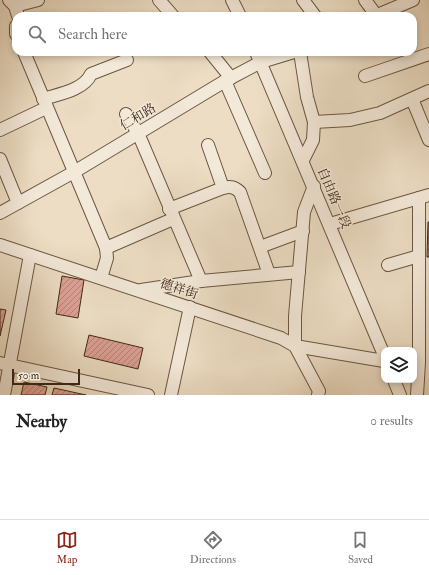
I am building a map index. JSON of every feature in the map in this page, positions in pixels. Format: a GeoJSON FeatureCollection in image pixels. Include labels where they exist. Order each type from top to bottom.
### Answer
{"type":"FeatureCollection","features":[{"type":"Feature","properties":{"kind":"street"},"geometry":{"type":"LineString","coordinates":[[14,7],[38,0]]}},
{"type":"Feature","properties":{"kind":"street"},"geometry":{"type":"LineString","coordinates":[[158,0],[169,12]]}},
{"type":"Feature","properties":{"kind":"street"},"geometry":{"type":"LineString","coordinates":[[232,0],[238,12]]}},
{"type":"Feature","properties":{"kind":"street"},"geometry":{"type":"LineString","coordinates":[[303,0],[312,12]]}},
{"type":"Feature","properties":{"kind":"street"},"geometry":{"type":"LineString","coordinates":[[365,0],[372,12]]}},
{"type":"Feature","properties":{"kind":"street"},"geometry":{"type":"LineString","coordinates":[[384,12],[413,0]]}},
{"type":"Feature","properties":{"kind":"street"},"geometry":{"type":"LineString","coordinates":[[365,76],[429,54]]}},
{"type":"Feature","properties":{"kind":"street"},"geometry":{"type":"LineString","coordinates":[[26,56],[106,248],[107,258],[101,278]]}},
{"type":"Feature","properties":{"kind":"street"},"geometry":{"type":"LineString","coordinates":[[213,56],[228,80],[265,174]]}},
{"type":"Feature","properties":{"kind":"street"},"geometry":{"type":"LineString","coordinates":[[301,56],[307,97],[314,122],[313,140],[303,160]]}},
{"type":"Feature","properties":{"kind":"street","name":"仁和路"},"geometry":{"type":"LineString","coordinates":[[0,213],[74,172],[228,80],[259,57]]}},
{"type":"Feature","properties":{"kind":"street","name":"自由路一段"},"geometry":{"type":"LineString","coordinates":[[259,57],[381,349]]}},
{"type":"Feature","properties":{"kind":"street"},"geometry":{"type":"LineString","coordinates":[[0,130],[45,104],[88,82],[92,74],[116,62],[126,60]]}},
{"type":"Feature","properties":{"kind":"street"},"geometry":{"type":"LineString","coordinates":[[314,122],[350,120],[380,113],[429,91]]}},
{"type":"Feature","properties":{"kind":"street"},"geometry":{"type":"LineString","coordinates":[[412,99],[429,140]]}},
{"type":"Feature","properties":{"kind":"street"},"geometry":{"type":"LineString","coordinates":[[126,114],[138,133],[200,281]]}},
{"type":"Feature","properties":{"kind":"street"},"geometry":{"type":"LineString","coordinates":[[208,146],[223,188]]}},
{"type":"Feature","properties":{"kind":"street"},"geometry":{"type":"LineString","coordinates":[[0,159],[18,203]]}},
{"type":"Feature","properties":{"kind":"street"},"geometry":{"type":"LineString","coordinates":[[314,186],[304,212],[295,316],[296,346],[319,391],[318,395]]}},
{"type":"Feature","properties":{"kind":"street"},"geometry":{"type":"LineString","coordinates":[[106,248],[223,188],[230,187],[240,192],[269,274]]}},
{"type":"Feature","properties":{"kind":"street"},"geometry":{"type":"LineString","coordinates":[[330,224],[424,197],[419,256],[424,285],[421,363],[417,395]]}},
{"type":"Feature","properties":{"kind":"street"},"geometry":{"type":"LineString","coordinates":[[260,247],[302,231]]}},
{"type":"Feature","properties":{"kind":"street","name":"德祥街"},"geometry":{"type":"LineString","coordinates":[[0,244],[30,256],[138,290],[281,338],[296,346],[381,360]]}},
{"type":"Feature","properties":{"kind":"street"},"geometry":{"type":"LineString","coordinates":[[4,395],[5,364],[30,256]]}},
{"type":"Feature","properties":{"kind":"street"},"geometry":{"type":"LineString","coordinates":[[388,265],[419,256]]}},
{"type":"Feature","properties":{"kind":"street"},"geometry":{"type":"LineString","coordinates":[[138,290],[200,281],[299,272]]}},
{"type":"Feature","properties":{"kind":"street"},"geometry":{"type":"LineString","coordinates":[[171,395],[190,307]]}},
{"type":"Feature","properties":{"kind":"street"},"geometry":{"type":"LineString","coordinates":[[5,364],[148,395]]}},
{"type":"Feature","properties":{"kind":"street"},"geometry":{"type":"LineString","coordinates":[[395,383],[400,395]]}},
{"type":"Feature","properties":{"kind":"building"},"geometry":{"type":"Polygon","coordinates":[[[428,222],[429,257],[427,257],[428,222]]]}},
{"type":"Feature","properties":{"kind":"building"},"geometry":{"type":"Polygon","coordinates":[[[62,276],[84,280],[78,318],[56,314],[62,276]]]}},
{"type":"Feature","properties":{"kind":"building"},"geometry":{"type":"Polygon","coordinates":[[[0,309],[6,310],[0,336],[0,309]]]}},
{"type":"Feature","properties":{"kind":"building"},"geometry":{"type":"Polygon","coordinates":[[[89,335],[143,348],[138,369],[84,356],[89,335]]]}},
{"type":"Feature","properties":{"kind":"building"},"geometry":{"type":"Polygon","coordinates":[[[24,382],[47,387],[45,395],[21,395],[24,382]]]}},
{"type":"Feature","properties":{"kind":"building"},"geometry":{"type":"Polygon","coordinates":[[[54,388],[86,395],[52,395],[54,388]]]}}]}
